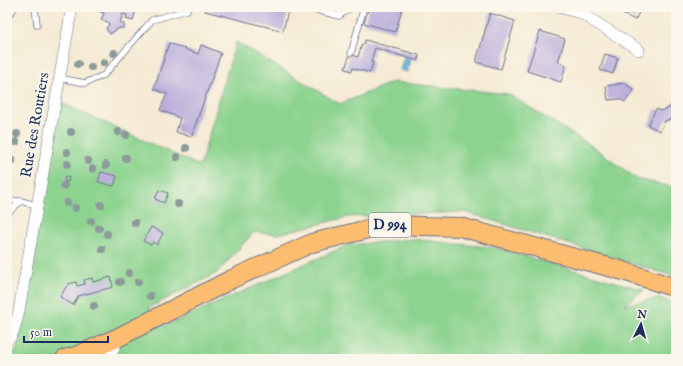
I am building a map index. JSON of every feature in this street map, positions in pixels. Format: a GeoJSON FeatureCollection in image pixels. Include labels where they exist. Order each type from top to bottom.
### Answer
{"type":"FeatureCollection","features":[{"type":"Feature","properties":{"kind":"main road","name":"D 994"},"geometry":{"type":"LineString","coordinates":[[65,359],[76,356],[119,337],[232,279],[312,243],[384,225],[460,227],[620,270],[676,288]]}},
{"type":"Feature","properties":{"kind":"street","name":"Rue des Routiers"},"geometry":{"type":"LineString","coordinates":[[7,340],[10,338],[18,316],[36,205],[72,7]]}},
{"type":"Feature","properties":{"kind":"street"},"geometry":{"type":"LineString","coordinates":[[558,7],[583,10],[639,50]]}},
{"type":"Feature","properties":{"kind":"street"},"geometry":{"type":"LineString","coordinates":[[109,359],[119,337]]}},
{"type":"Feature","properties":{"kind":"lane"},"geometry":{"type":"LineString","coordinates":[[7,17],[15,7]]}},
{"type":"Feature","properties":{"kind":"lane"},"geometry":{"type":"LineString","coordinates":[[35,7],[37,25]]}},
{"type":"Feature","properties":{"kind":"lane"},"geometry":{"type":"LineString","coordinates":[[305,7],[339,16],[351,7]]}},
{"type":"Feature","properties":{"kind":"lane"},"geometry":{"type":"LineString","coordinates":[[351,53],[364,7]]}},
{"type":"Feature","properties":{"kind":"lane"},"geometry":{"type":"LineString","coordinates":[[59,78],[85,83],[104,75],[152,20],[187,10]]}},
{"type":"Feature","properties":{"kind":"lane"},"geometry":{"type":"LineString","coordinates":[[7,200],[21,201],[36,205]]}},
{"type":"Feature","properties":{"kind":"lane"},"geometry":{"type":"LineString","coordinates":[[7,214],[21,201]]}},
{"type":"Feature","properties":{"kind":"green space"},"geometry":{"type":"Polygon","coordinates":[[[236,42],[340,104],[393,82],[508,94],[595,148],[637,179],[676,188],[676,277],[465,212],[348,217],[278,234],[254,232],[217,273],[148,308],[165,326],[348,245],[412,239],[496,248],[644,290],[624,305],[659,298],[676,304],[676,359],[7,359],[7,357],[17,350],[57,101],[200,166],[236,42]]]}},
{"type":"Feature","properties":{"kind":"water"},"geometry":{"type":"Polygon","coordinates":[[[404,57],[411,59],[407,72],[400,70],[404,57]]]}},
{"type":"Feature","properties":{"kind":"building"},"geometry":{"type":"Polygon","coordinates":[[[101,7],[135,7],[133,21],[126,19],[127,15],[123,14],[120,23],[124,24],[124,28],[119,28],[110,34],[106,28],[109,25],[108,22],[101,20],[104,13],[100,12],[101,7]]]}},
{"type":"Feature","properties":{"kind":"building"},"geometry":{"type":"Polygon","coordinates":[[[206,7],[289,7],[283,31],[205,11],[206,7]]]}},
{"type":"Feature","properties":{"kind":"building"},"geometry":{"type":"Polygon","coordinates":[[[369,7],[403,7],[395,32],[364,23],[369,7]]]}},
{"type":"Feature","properties":{"kind":"building"},"geometry":{"type":"Polygon","coordinates":[[[608,7],[642,7],[635,20],[608,7]]]}},
{"type":"Feature","properties":{"kind":"building"},"geometry":{"type":"Polygon","coordinates":[[[490,13],[515,21],[501,69],[476,62],[490,13]]]}},
{"type":"Feature","properties":{"kind":"building"},"geometry":{"type":"Polygon","coordinates":[[[540,31],[565,39],[558,62],[566,65],[561,82],[527,71],[540,31]]]}},
{"type":"Feature","properties":{"kind":"building"},"geometry":{"type":"Polygon","coordinates":[[[365,40],[419,55],[418,61],[375,48],[370,73],[353,68],[352,71],[345,69],[350,54],[358,57],[362,44],[364,45],[365,40]]]}},
{"type":"Feature","properties":{"kind":"building"},"geometry":{"type":"Polygon","coordinates":[[[169,43],[198,54],[201,45],[221,53],[191,137],[176,132],[180,118],[160,110],[167,94],[154,89],[169,43]]]}},
{"type":"Feature","properties":{"kind":"building"},"geometry":{"type":"Polygon","coordinates":[[[605,54],[618,58],[613,74],[600,70],[605,54]]]}},
{"type":"Feature","properties":{"kind":"building"},"geometry":{"type":"Polygon","coordinates":[[[624,83],[634,90],[625,102],[620,99],[608,100],[606,86],[624,83]]]}},
{"type":"Feature","properties":{"kind":"building"},"geometry":{"type":"Polygon","coordinates":[[[672,103],[676,105],[676,118],[673,116],[673,118],[665,121],[660,131],[648,125],[656,109],[661,111],[669,108],[672,103]]]}},
{"type":"Feature","properties":{"kind":"building"},"geometry":{"type":"Polygon","coordinates":[[[101,172],[117,176],[114,186],[98,182],[101,172]]]}},
{"type":"Feature","properties":{"kind":"building"},"geometry":{"type":"Polygon","coordinates":[[[65,177],[69,177],[68,182],[64,181],[65,177]]]}},
{"type":"Feature","properties":{"kind":"building"},"geometry":{"type":"Polygon","coordinates":[[[159,190],[168,193],[164,203],[155,199],[159,190]]]}},
{"type":"Feature","properties":{"kind":"building"},"geometry":{"type":"Polygon","coordinates":[[[151,227],[163,233],[157,245],[153,242],[151,245],[143,241],[151,227]]]}},
{"type":"Feature","properties":{"kind":"building"},"geometry":{"type":"Polygon","coordinates":[[[111,277],[113,287],[78,296],[73,305],[60,297],[68,284],[76,282],[77,286],[85,284],[84,280],[92,278],[93,282],[111,277]]]}}]}
